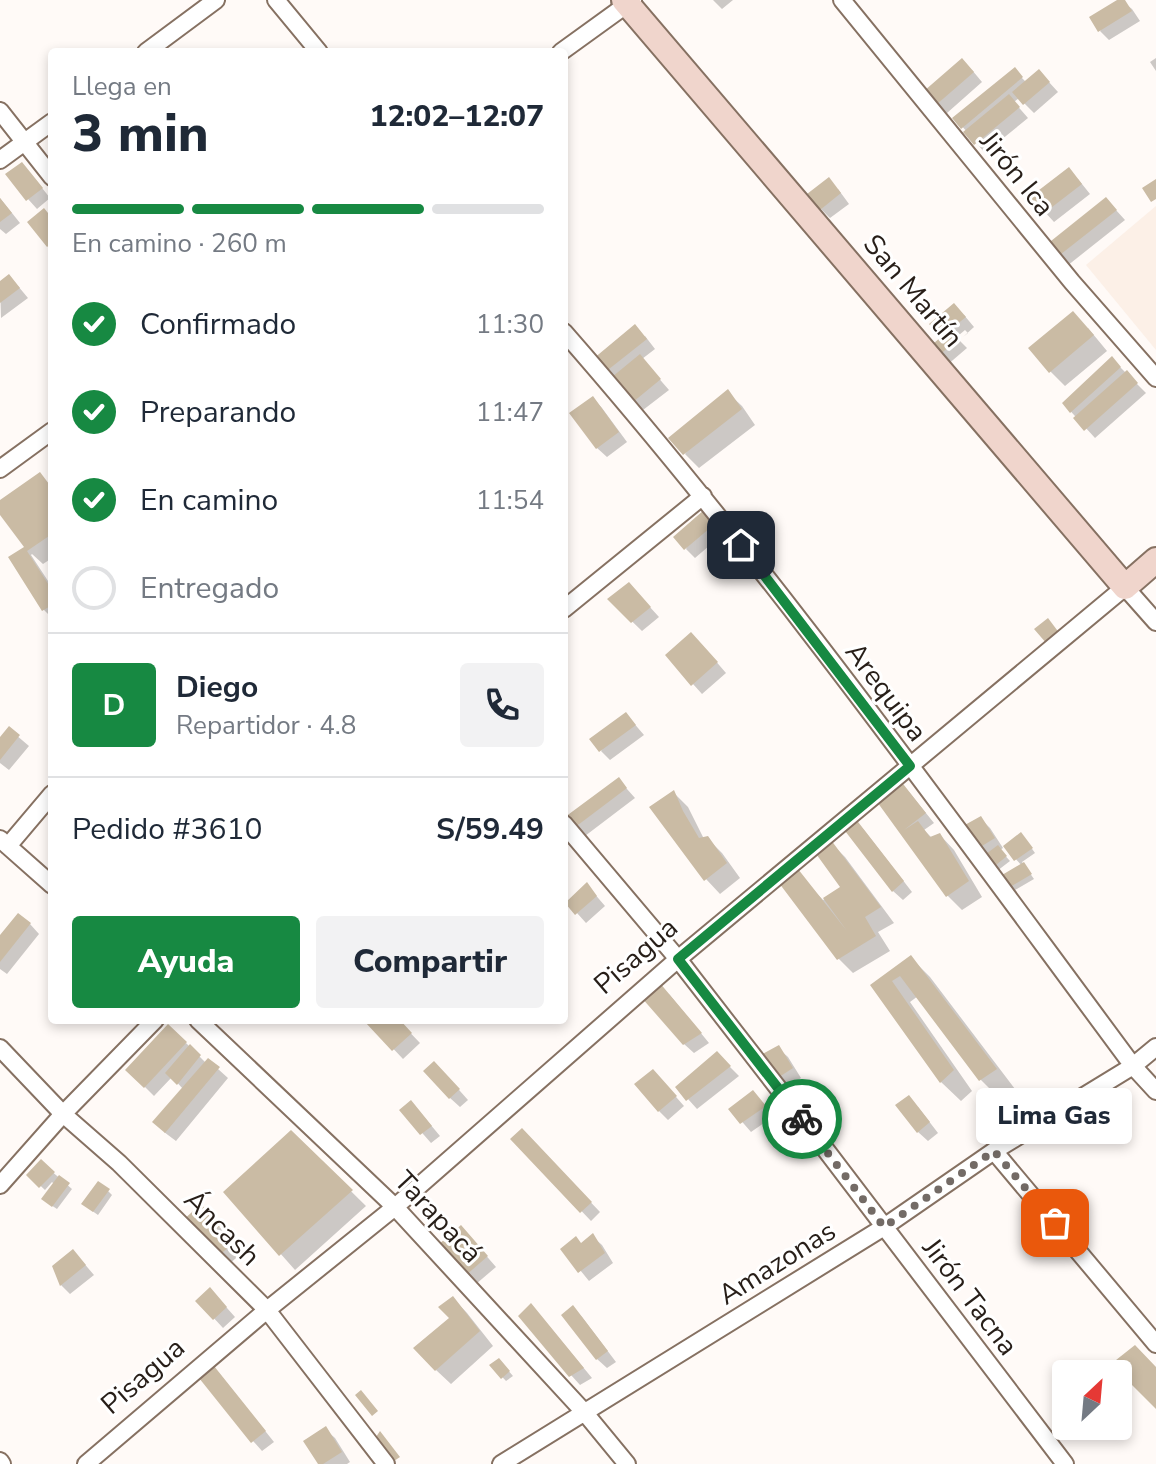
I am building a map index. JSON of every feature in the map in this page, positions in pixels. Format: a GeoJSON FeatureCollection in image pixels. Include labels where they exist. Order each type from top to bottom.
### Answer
{"type":"FeatureCollection","features":[{"type":"Feature","properties":{"kind":"street"},"geometry":{"type":"LineString","coordinates":[[151,48],[216,0]]}},
{"type":"Feature","properties":{"kind":"street"},"geometry":{"type":"LineString","coordinates":[[276,0],[316,48]]}},
{"type":"Feature","properties":{"kind":"street","name":"Jirón Ica"},"geometry":{"type":"LineString","coordinates":[[842,0],[1072,282],[1156,378]]}},
{"type":"Feature","properties":{"kind":"street"},"geometry":{"type":"LineString","coordinates":[[566,48],[629,1]]}},
{"type":"Feature","properties":{"kind":"street","name":"San Martín"},"geometry":{"type":"LineString","coordinates":[[629,1],[1156,622]]}},
{"type":"Feature","properties":{"kind":"street"},"geometry":{"type":"LineString","coordinates":[[0,111],[48,172]]}},
{"type":"Feature","properties":{"kind":"street"},"geometry":{"type":"LineString","coordinates":[[0,160],[48,125]]}},
{"type":"Feature","properties":{"kind":"street","name":"Arequipa"},"geometry":{"type":"LineString","coordinates":[[568,337],[703,496],[910,766],[1133,1066],[1156,1091]]}},
{"type":"Feature","properties":{"kind":"street"},"geometry":{"type":"LineString","coordinates":[[0,469],[48,434]]}},
{"type":"Feature","properties":{"kind":"street"},"geometry":{"type":"LineString","coordinates":[[568,606],[703,496]]}},
{"type":"Feature","properties":{"kind":"street","name":"Pisagua"},"geometry":{"type":"LineString","coordinates":[[86,1464],[267,1310],[395,1207],[678,959],[1156,560]]}},
{"type":"Feature","properties":{"kind":"street"},"geometry":{"type":"LineString","coordinates":[[48,798],[4,843],[48,882]]}},
{"type":"Feature","properties":{"kind":"street","name":"Jirón Tacna"},"geometry":{"type":"LineString","coordinates":[[568,829],[678,959],[1065,1464]]}},
{"type":"Feature","properties":{"kind":"street"},"geometry":{"type":"LineString","coordinates":[[0,1185],[63,1114],[151,1024]]}},
{"type":"Feature","properties":{"kind":"street","name":"Tarapacá"},"geometry":{"type":"LineString","coordinates":[[202,1024],[395,1207],[585,1413],[627,1464]]}},
{"type":"Feature","properties":{"kind":"street","name":"Amazonas"},"geometry":{"type":"LineString","coordinates":[[501,1464],[884,1227],[994,1151],[1133,1066],[1156,1047]]}},
{"type":"Feature","properties":{"kind":"street","name":"Áncash"},"geometry":{"type":"LineString","coordinates":[[0,1048],[63,1114],[119,1163],[267,1310],[386,1464]]}},
{"type":"Feature","properties":{"kind":"street"},"geometry":{"type":"LineString","coordinates":[[994,1151],[1156,1344]]}},
{"type":"Feature","properties":{"kind":"shaded area"},"geometry":{"type":"Polygon","coordinates":[[[1156,206],[1156,350],[1086,265],[1156,206]]]}},
{"type":"Feature","properties":{"kind":"building"},"geometry":{"type":"Polygon","coordinates":[[[1117,0],[1125,0],[1132,11],[1098,32],[1089,17],[1117,0]]]}},
{"type":"Feature","properties":{"kind":"building"},"geometry":{"type":"Polygon","coordinates":[[[962,58],[974,72],[936,105],[924,91],[962,58]]]}},
{"type":"Feature","properties":{"kind":"building"},"geometry":{"type":"Polygon","coordinates":[[[1015,67],[1023,77],[961,129],[952,118],[1015,67]]]}},
{"type":"Feature","properties":{"kind":"building"},"geometry":{"type":"Polygon","coordinates":[[[1039,69],[1050,82],[1023,105],[1012,92],[1039,69]]]}},
{"type":"Feature","properties":{"kind":"building"},"geometry":{"type":"Polygon","coordinates":[[[1009,94],[1020,107],[974,145],[963,132],[1009,94]]]}},
{"type":"Feature","properties":{"kind":"building"},"geometry":{"type":"Polygon","coordinates":[[[22,162],[43,188],[26,201],[5,174],[22,162]]]}},
{"type":"Feature","properties":{"kind":"building"},"geometry":{"type":"Polygon","coordinates":[[[1069,167],[1082,184],[1043,214],[1030,197],[1069,167]]]}},
{"type":"Feature","properties":{"kind":"building"},"geometry":{"type":"Polygon","coordinates":[[[829,177],[841,193],[820,210],[807,194],[829,177]]]}},
{"type":"Feature","properties":{"kind":"building"},"geometry":{"type":"Polygon","coordinates":[[[1156,179],[1156,199],[1151,202],[1142,188],[1156,179]]]}},
{"type":"Feature","properties":{"kind":"building"},"geometry":{"type":"Polygon","coordinates":[[[1106,197],[1117,210],[1056,258],[1046,245],[1106,197]]]}},
{"type":"Feature","properties":{"kind":"building"},"geometry":{"type":"Polygon","coordinates":[[[0,198],[12,213],[0,222],[0,198]]]}},
{"type":"Feature","properties":{"kind":"building"},"geometry":{"type":"Polygon","coordinates":[[[44,208],[48,213],[48,246],[47,247],[27,222],[44,208]]]}},
{"type":"Feature","properties":{"kind":"building"},"geometry":{"type":"Polygon","coordinates":[[[9,274],[20,288],[0,303],[0,281],[9,274]]]}},
{"type":"Feature","properties":{"kind":"building"},"geometry":{"type":"Polygon","coordinates":[[[954,303],[966,317],[951,329],[959,338],[935,359],[927,349],[941,337],[929,324],[954,303]]]}},
{"type":"Feature","properties":{"kind":"building"},"geometry":{"type":"Polygon","coordinates":[[[1073,311],[1094,335],[1049,373],[1028,348],[1073,311]]]}},
{"type":"Feature","properties":{"kind":"building"},"geometry":{"type":"Polygon","coordinates":[[[635,324],[647,339],[604,373],[593,359],[635,324]]]}},
{"type":"Feature","properties":{"kind":"building"},"geometry":{"type":"Polygon","coordinates":[[[640,354],[661,379],[633,402],[612,377],[640,354]]]}},
{"type":"Feature","properties":{"kind":"building"},"geometry":{"type":"Polygon","coordinates":[[[1112,356],[1121,367],[1070,413],[1062,403],[1112,356]]]}},
{"type":"Feature","properties":{"kind":"building"},"geometry":{"type":"Polygon","coordinates":[[[1127,370],[1138,383],[1084,431],[1073,418],[1127,370]]]}},
{"type":"Feature","properties":{"kind":"building"},"geometry":{"type":"Polygon","coordinates":[[[728,389],[742,409],[683,455],[668,438],[728,389]]]}},
{"type":"Feature","properties":{"kind":"building"},"geometry":{"type":"Polygon","coordinates":[[[593,396],[619,432],[596,449],[569,413],[593,396]]]}},
{"type":"Feature","properties":{"kind":"building"},"geometry":{"type":"Polygon","coordinates":[[[40,472],[48,483],[48,537],[27,551],[48,584],[48,607],[42,611],[8,557],[24,547],[0,515],[0,500],[40,472]]]}},
{"type":"Feature","properties":{"kind":"building"},"geometry":{"type":"Polygon","coordinates":[[[704,510],[716,523],[684,550],[673,537],[704,510]]]}},
{"type":"Feature","properties":{"kind":"building"},"geometry":{"type":"Polygon","coordinates":[[[629,582],[651,607],[631,623],[607,599],[629,582]]]}},
{"type":"Feature","properties":{"kind":"building"},"geometry":{"type":"Polygon","coordinates":[[[1048,618],[1060,634],[1047,644],[1034,629],[1048,618]]]}},
{"type":"Feature","properties":{"kind":"building"},"geometry":{"type":"Polygon","coordinates":[[[691,632],[718,662],[691,686],[665,655],[691,632]]]}},
{"type":"Feature","properties":{"kind":"building"},"geometry":{"type":"Polygon","coordinates":[[[626,712],[636,725],[599,752],[589,739],[626,712]]]}},
{"type":"Feature","properties":{"kind":"building"},"geometry":{"type":"Polygon","coordinates":[[[9,726],[20,735],[0,760],[0,737],[9,726]]]}},
{"type":"Feature","properties":{"kind":"building"},"geometry":{"type":"Polygon","coordinates":[[[619,777],[627,788],[574,828],[568,821],[568,815],[619,777]]]}},
{"type":"Feature","properties":{"kind":"building"},"geometry":{"type":"Polygon","coordinates":[[[900,780],[926,813],[904,830],[918,821],[930,837],[940,833],[969,881],[946,897],[875,799],[900,780]]]}},
{"type":"Feature","properties":{"kind":"building"},"geometry":{"type":"Polygon","coordinates":[[[674,790],[699,838],[708,836],[727,863],[704,881],[649,807],[674,790]]]}},
{"type":"Feature","properties":{"kind":"building"},"geometry":{"type":"Polygon","coordinates":[[[981,816],[995,838],[977,849],[963,826],[981,816]]]}},
{"type":"Feature","properties":{"kind":"building"},"geometry":{"type":"Polygon","coordinates":[[[855,818],[904,881],[892,892],[842,827],[855,818]]]}},
{"type":"Feature","properties":{"kind":"building"},"geometry":{"type":"Polygon","coordinates":[[[1021,832],[1033,848],[1014,861],[1003,846],[1021,832]]]}},
{"type":"Feature","properties":{"kind":"building"},"geometry":{"type":"Polygon","coordinates":[[[831,840],[881,907],[865,917],[876,936],[837,960],[779,883],[798,869],[847,931],[823,898],[840,887],[814,851],[831,840]]]}},
{"type":"Feature","properties":{"kind":"building"},"geometry":{"type":"Polygon","coordinates":[[[998,845],[1007,856],[991,869],[982,857],[998,845]]]}},
{"type":"Feature","properties":{"kind":"building"},"geometry":{"type":"Polygon","coordinates":[[[1024,862],[1032,874],[1010,887],[1002,875],[1024,862]]]}},
{"type":"Feature","properties":{"kind":"building"},"geometry":{"type":"Polygon","coordinates":[[[587,882],[597,896],[575,915],[568,907],[568,900],[587,882]]]}},
{"type":"Feature","properties":{"kind":"building"},"geometry":{"type":"Polygon","coordinates":[[[18,913],[31,923],[0,962],[0,935],[18,913]]]}},
{"type":"Feature","properties":{"kind":"building"},"geometry":{"type":"Polygon","coordinates":[[[911,955],[997,1069],[979,1081],[900,976],[892,981],[954,1070],[940,1083],[870,985],[911,955]]]}},
{"type":"Feature","properties":{"kind":"building"},"geometry":{"type":"Polygon","coordinates":[[[659,982],[702,1033],[683,1045],[641,997],[659,982]]]}},
{"type":"Feature","properties":{"kind":"building"},"geometry":{"type":"Polygon","coordinates":[[[168,1024],[187,1042],[144,1088],[125,1070],[168,1024]]]}},
{"type":"Feature","properties":{"kind":"building"},"geometry":{"type":"Polygon","coordinates":[[[367,1024],[404,1024],[412,1033],[392,1051],[367,1024]]]}},
{"type":"Feature","properties":{"kind":"building"},"geometry":{"type":"Polygon","coordinates":[[[190,1044],[201,1055],[177,1085],[165,1073],[190,1044]]]}},
{"type":"Feature","properties":{"kind":"building"},"geometry":{"type":"Polygon","coordinates":[[[779,1045],[793,1068],[776,1079],[759,1056],[779,1045]]]}},
{"type":"Feature","properties":{"kind":"building"},"geometry":{"type":"Polygon","coordinates":[[[717,1051],[731,1066],[686,1101],[675,1087],[717,1051]]]}},
{"type":"Feature","properties":{"kind":"building"},"geometry":{"type":"Polygon","coordinates":[[[208,1058],[220,1067],[165,1133],[152,1122],[208,1058]]]}},
{"type":"Feature","properties":{"kind":"building"},"geometry":{"type":"Polygon","coordinates":[[[434,1061],[460,1089],[449,1099],[423,1071],[434,1061]]]}},
{"type":"Feature","properties":{"kind":"building"},"geometry":{"type":"Polygon","coordinates":[[[653,1069],[677,1096],[658,1112],[634,1084],[653,1069]]]}},
{"type":"Feature","properties":{"kind":"building"},"geometry":{"type":"Polygon","coordinates":[[[753,1090],[766,1106],[740,1124],[728,1109],[753,1090]]]}},
{"type":"Feature","properties":{"kind":"building"},"geometry":{"type":"Polygon","coordinates":[[[909,1095],[930,1122],[917,1133],[895,1105],[909,1095]]]}},
{"type":"Feature","properties":{"kind":"building"},"geometry":{"type":"Polygon","coordinates":[[[411,1100],[432,1126],[420,1135],[399,1110],[411,1100]]]}},
{"type":"Feature","properties":{"kind":"building"},"geometry":{"type":"Polygon","coordinates":[[[522,1128],[592,1202],[580,1213],[510,1139],[522,1128]]]}},
{"type":"Feature","properties":{"kind":"building"},"geometry":{"type":"Polygon","coordinates":[[[291,1130],[353,1190],[279,1256],[223,1192],[291,1130]]]}},
{"type":"Feature","properties":{"kind":"building"},"geometry":{"type":"Polygon","coordinates":[[[41,1159],[55,1172],[39,1188],[26,1175],[41,1159]]]}},
{"type":"Feature","properties":{"kind":"building"},"geometry":{"type":"Polygon","coordinates":[[[59,1175],[70,1183],[52,1207],[41,1199],[59,1175]]]}},
{"type":"Feature","properties":{"kind":"building"},"geometry":{"type":"Polygon","coordinates":[[[98,1181],[110,1189],[93,1212],[81,1204],[98,1181]]]}},
{"type":"Feature","properties":{"kind":"building"},"geometry":{"type":"Polygon","coordinates":[[[201,1204],[220,1226],[215,1230],[220,1235],[224,1231],[234,1243],[218,1256],[182,1221],[201,1204]]]}},
{"type":"Feature","properties":{"kind":"building"},"geometry":{"type":"Polygon","coordinates":[[[461,1225],[488,1256],[465,1276],[438,1245],[461,1225]]]}},
{"type":"Feature","properties":{"kind":"building"},"geometry":{"type":"Polygon","coordinates":[[[593,1233],[605,1253],[578,1273],[560,1249],[576,1236],[581,1243],[593,1233]]]}},
{"type":"Feature","properties":{"kind":"building"},"geometry":{"type":"Polygon","coordinates":[[[73,1249],[86,1265],[60,1286],[52,1266],[73,1249]]]}},
{"type":"Feature","properties":{"kind":"building"},"geometry":{"type":"Polygon","coordinates":[[[210,1287],[227,1307],[213,1320],[195,1301],[210,1287]]]}},
{"type":"Feature","properties":{"kind":"building"},"geometry":{"type":"Polygon","coordinates":[[[453,1296],[480,1331],[435,1371],[413,1348],[449,1318],[438,1307],[453,1296]]]}},
{"type":"Feature","properties":{"kind":"building"},"geometry":{"type":"Polygon","coordinates":[[[531,1303],[584,1368],[569,1377],[518,1316],[531,1303]]]}},
{"type":"Feature","properties":{"kind":"building"},"geometry":{"type":"Polygon","coordinates":[[[573,1305],[608,1351],[596,1360],[561,1315],[573,1305]]]}},
{"type":"Feature","properties":{"kind":"building"},"geometry":{"type":"Polygon","coordinates":[[[1135,1345],[1156,1367],[1156,1409],[1132,1385],[1132,1360],[1116,1360],[1135,1345]]]}},
{"type":"Feature","properties":{"kind":"building"},"geometry":{"type":"Polygon","coordinates":[[[499,1358],[510,1371],[501,1379],[489,1365],[499,1358]]]}},
{"type":"Feature","properties":{"kind":"building"},"geometry":{"type":"Polygon","coordinates":[[[210,1361],[266,1431],[251,1443],[195,1373],[210,1361]]]}},
{"type":"Feature","properties":{"kind":"building"},"geometry":{"type":"Polygon","coordinates":[[[361,1390],[378,1411],[372,1416],[355,1395],[361,1390]]]}},
{"type":"Feature","properties":{"kind":"building"},"geometry":{"type":"Polygon","coordinates":[[[326,1426],[342,1452],[318,1464],[303,1441],[326,1426]]]}},
{"type":"Feature","properties":{"kind":"building"},"geometry":{"type":"Polygon","coordinates":[[[380,1431],[400,1457],[394,1461],[376,1437],[380,1431]]]}},
{"type":"Feature","properties":{"kind":"way so far"},"geometry":{"type":"LineString","coordinates":[[802,1119],[884,1227],[994,1151],[1055,1223]]}},
{"type":"Feature","properties":{"kind":"place","name":"Lima Gas"},"geometry":{"type":"Point","coordinates":[1055,1223]}},
{"type":"Feature","properties":{"kind":"route"},"geometry":{"type":"LineString","coordinates":[[741,545],[910,766],[678,959],[802,1119]]}}]}
